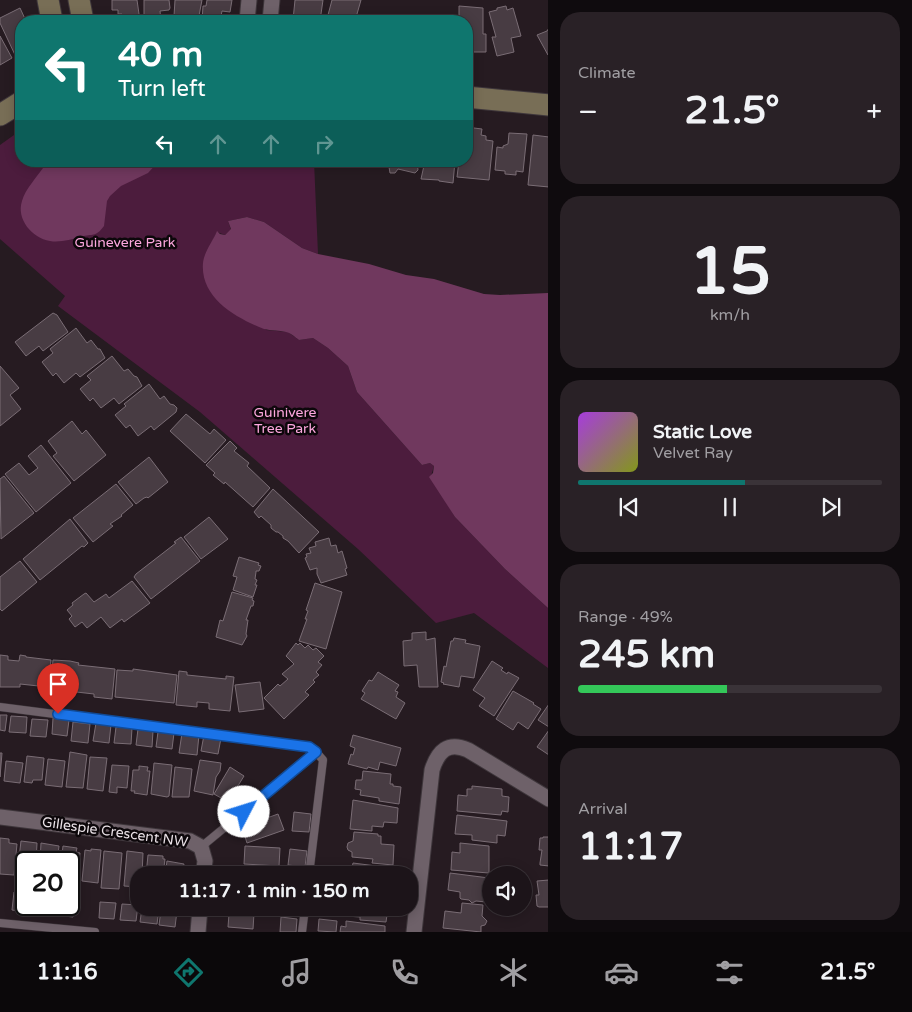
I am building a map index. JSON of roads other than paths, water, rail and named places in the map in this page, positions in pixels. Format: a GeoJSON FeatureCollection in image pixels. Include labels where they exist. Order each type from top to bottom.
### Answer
{"type":"FeatureCollection","features":[{"type":"Feature","properties":{"kind":"street"},"geometry":{"type":"LineString","coordinates":[[48,0],[51,15]]}},
{"type":"Feature","properties":{"kind":"street"},"geometry":{"type":"LineString","coordinates":[[79,0],[82,15]]}},
{"type":"Feature","properties":{"kind":"street"},"geometry":{"type":"LineString","coordinates":[[248,15],[249,0]]}},
{"type":"Feature","properties":{"kind":"street"},"geometry":{"type":"LineString","coordinates":[[271,15],[272,0]]}},
{"type":"Feature","properties":{"kind":"street"},"geometry":{"type":"LineString","coordinates":[[473,98],[548,105]]}},
{"type":"Feature","properties":{"kind":"street"},"geometry":{"type":"LineString","coordinates":[[0,114],[15,105]]}},
{"type":"Feature","properties":{"kind":"street"},"geometry":{"type":"LineString","coordinates":[[414,932],[432,770],[442,750],[452,746],[460,746],[548,799]]}},
{"type":"Feature","properties":{"kind":"street","name":"Gillespie Crescent NW"},"geometry":{"type":"LineString","coordinates":[[0,818],[190,841],[201,847],[205,861],[204,866]]}},
{"type":"Feature","properties":{"kind":"street"},"geometry":{"type":"LineString","coordinates":[[198,932],[199,916]]}},
{"type":"Feature","properties":{"kind":"lane"},"geometry":{"type":"LineString","coordinates":[[0,707],[309,747],[323,760],[310,866]]}},
{"type":"Feature","properties":{"kind":"lane"},"geometry":{"type":"LineString","coordinates":[[201,847],[316,752]]}},
{"type":"Feature","properties":{"kind":"lane"},"geometry":{"type":"LineString","coordinates":[[302,932],[304,916]]}},
{"type":"Feature","properties":{"kind":"lane"},"geometry":{"type":"LineString","coordinates":[[0,923],[95,932]]}},
{"type":"Feature","properties":{"kind":"park label","name":"Guinevere Park"},"geometry":{"type":"Point","coordinates":[125,242]}},
{"type":"Feature","properties":{"kind":"park label","name":"Guinivere Tree Park"},"geometry":{"type":"Point","coordinates":[285,420]}}]}
